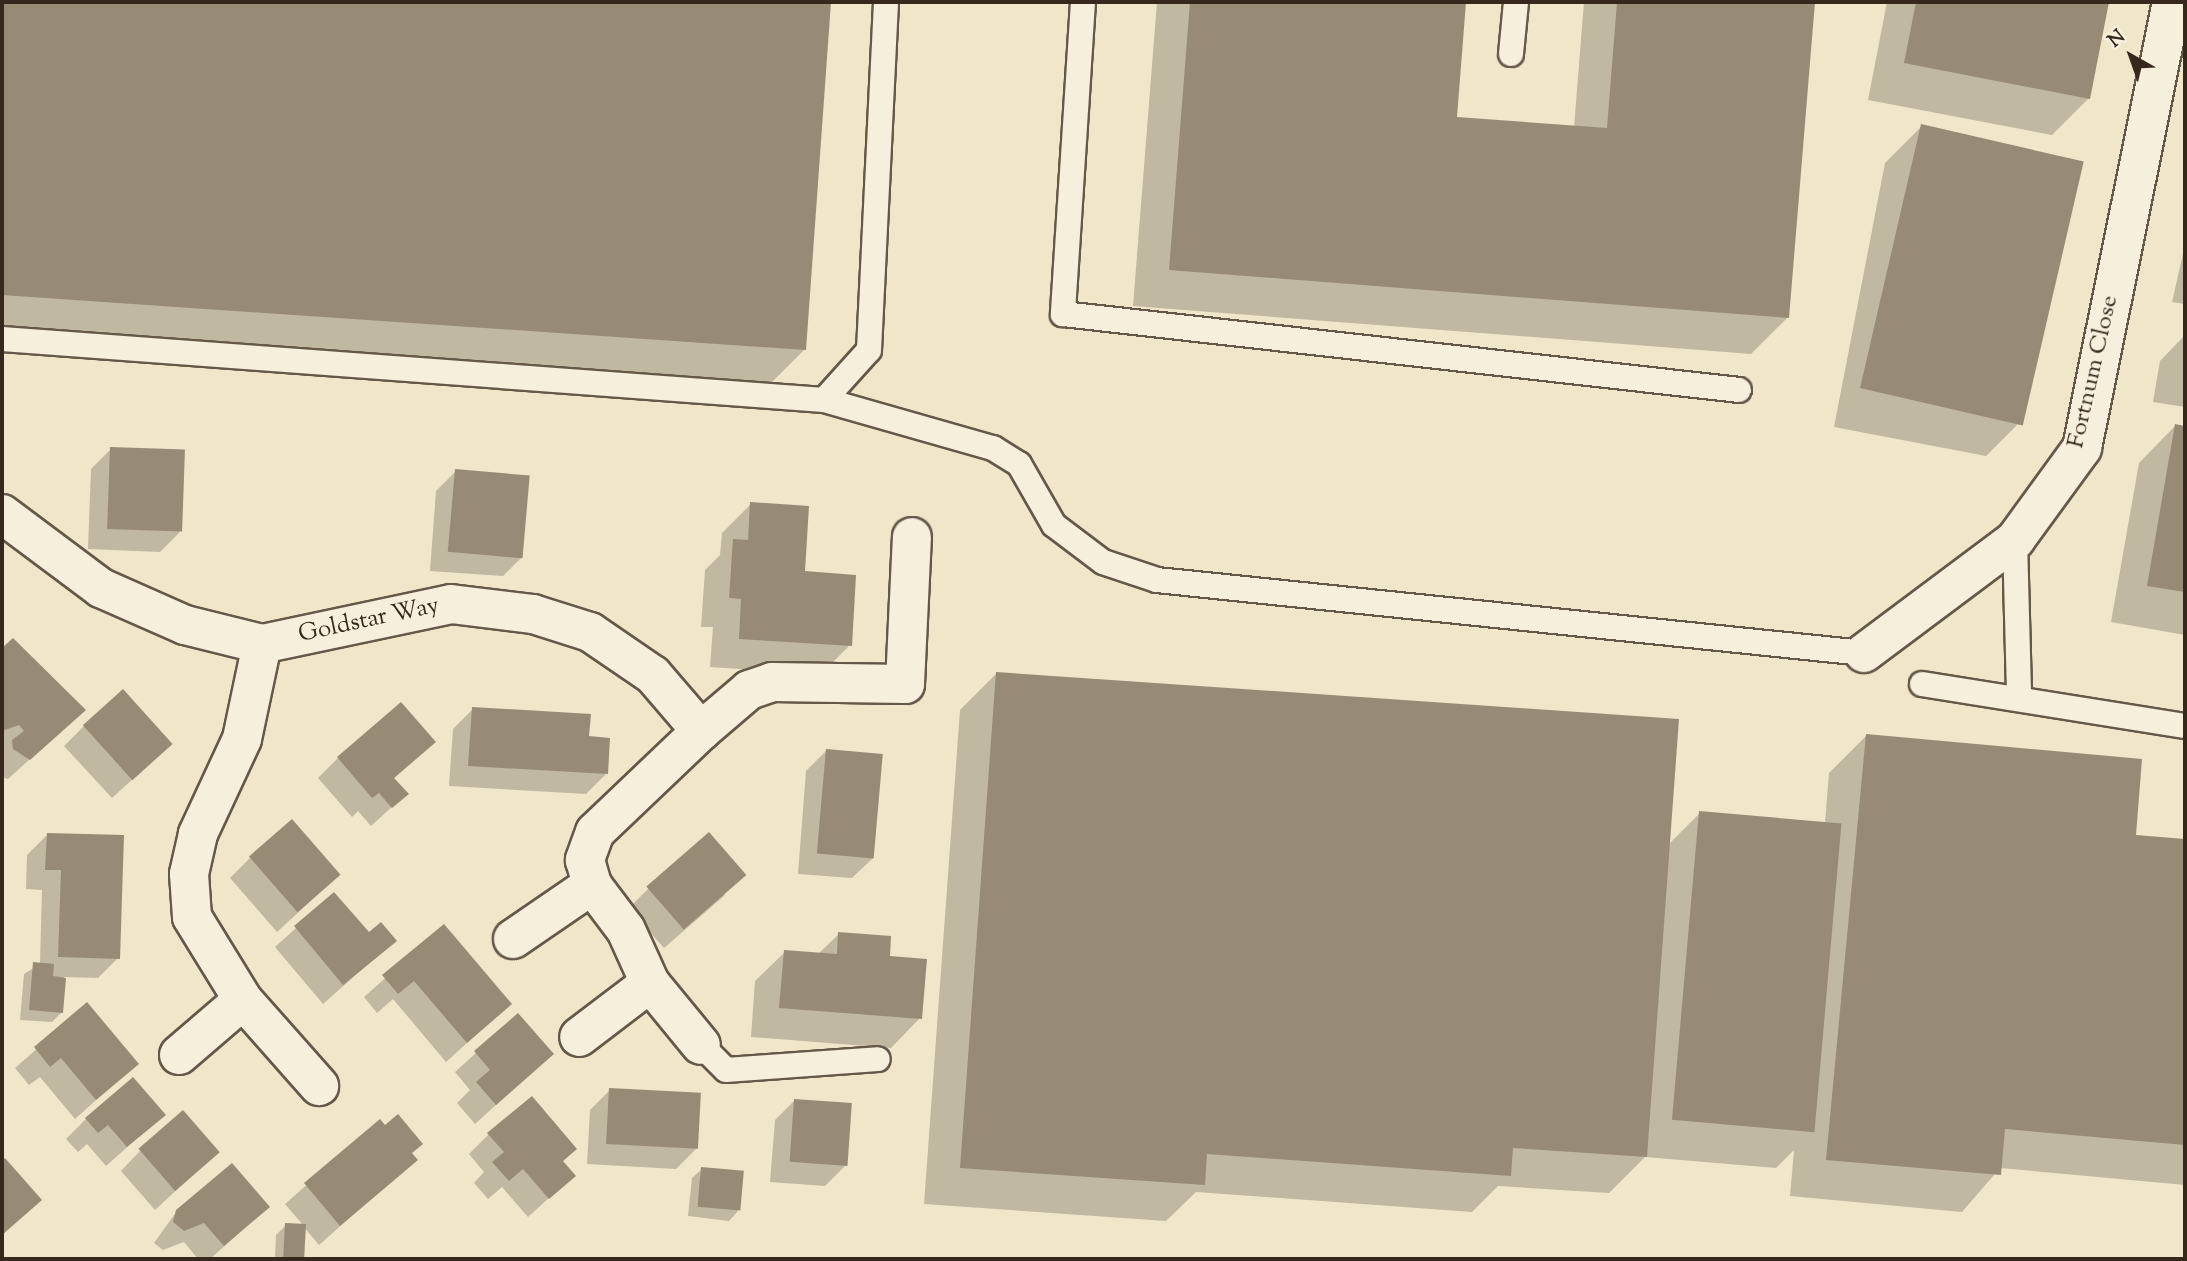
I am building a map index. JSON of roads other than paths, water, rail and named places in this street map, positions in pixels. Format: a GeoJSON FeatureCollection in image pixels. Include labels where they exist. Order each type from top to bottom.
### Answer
{"type":"FeatureCollection","features":[{"type":"Feature","properties":{"kind":"street","name":"Fortnum Close"},"geometry":{"type":"LineString","coordinates":[[1864,653],[2015,540],[2082,448],[2172,2]]}},
{"type":"Feature","properties":{"kind":"street","name":"Goldstar Way"},"geometry":{"type":"LineString","coordinates":[[2,514],[101,588],[185,625],[262,644],[451,604],[533,614],[590,632],[653,675],[701,731]]}},
{"type":"Feature","properties":{"kind":"street"},"geometry":{"type":"LineString","coordinates":[[701,1045],[650,982],[626,930],[592,885],[586,860],[595,832],[701,731],[749,690],[772,682],[905,684],[912,537]]}},
{"type":"Feature","properties":{"kind":"street"},"geometry":{"type":"LineString","coordinates":[[262,644],[242,739],[198,834],[188,874],[192,917],[243,1000],[319,1086]]}},
{"type":"Feature","properties":{"kind":"street"},"geometry":{"type":"LineString","coordinates":[[513,939],[592,885]]}},
{"type":"Feature","properties":{"kind":"street"},"geometry":{"type":"LineString","coordinates":[[579,1037],[650,982]]}},
{"type":"Feature","properties":{"kind":"street"},"geometry":{"type":"LineString","coordinates":[[179,1055],[243,1000]]}},
{"type":"Feature","properties":{"kind":"lane"},"geometry":{"type":"LineString","coordinates":[[824,400],[869,350],[886,2]]}},
{"type":"Feature","properties":{"kind":"lane"},"geometry":{"type":"LineString","coordinates":[[1083,2],[1062,314],[1739,390]]}},
{"type":"Feature","properties":{"kind":"lane"},"geometry":{"type":"LineString","coordinates":[[1511,54],[1516,2]]}},
{"type":"Feature","properties":{"kind":"lane"},"geometry":{"type":"LineString","coordinates":[[2,339],[824,400],[993,448],[1019,464],[1054,525],[1103,562],[1157,580],[1864,653]]}},
{"type":"Feature","properties":{"kind":"lane"},"geometry":{"type":"LineString","coordinates":[[2015,540],[2019,695]]}},
{"type":"Feature","properties":{"kind":"lane"},"geometry":{"type":"LineString","coordinates":[[1922,684],[2019,695],[2185,726]]}},
{"type":"Feature","properties":{"kind":"lane"},"geometry":{"type":"LineString","coordinates":[[701,1045],[726,1070],[878,1059]]}}]}
